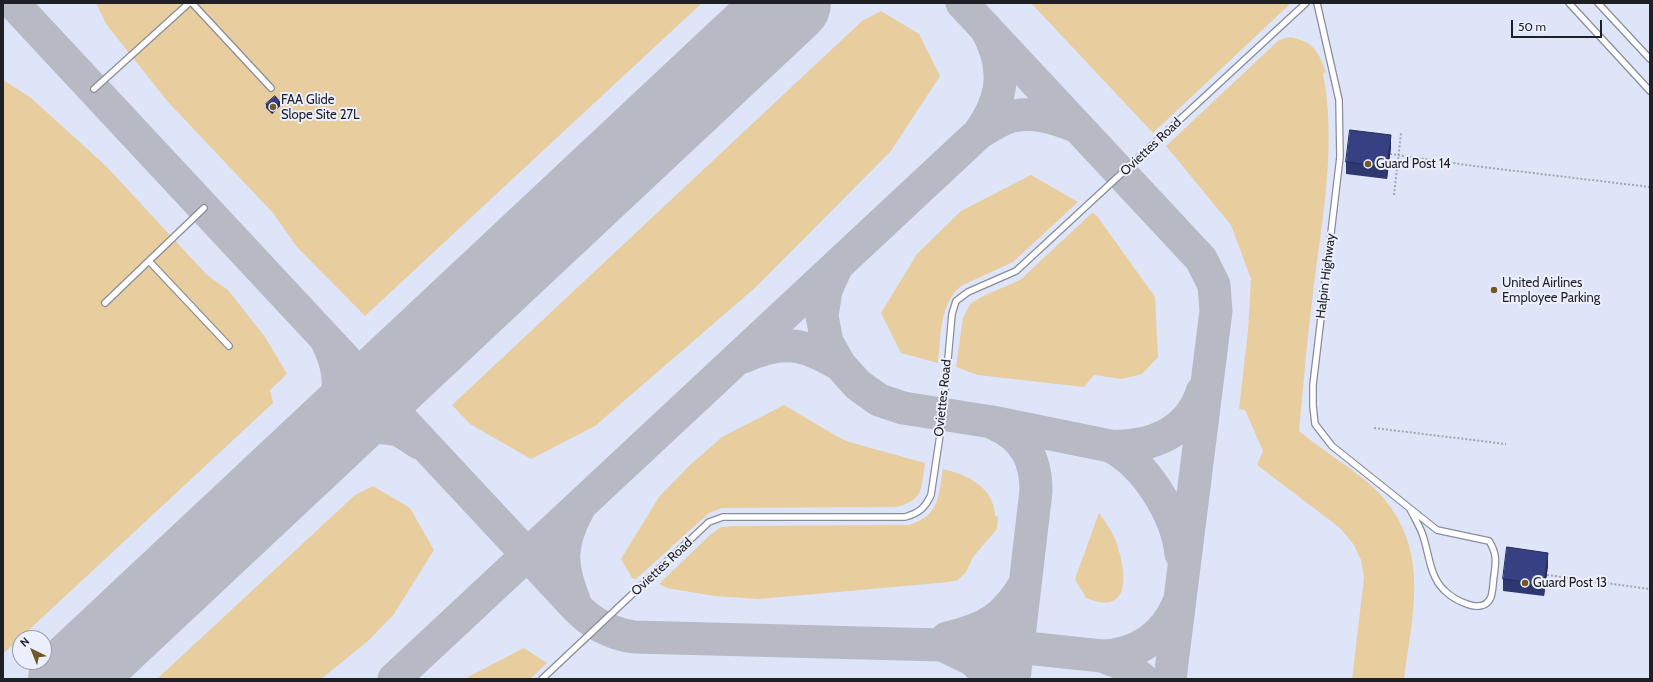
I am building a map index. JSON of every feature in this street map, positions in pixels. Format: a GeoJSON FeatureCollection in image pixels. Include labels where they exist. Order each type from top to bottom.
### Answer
{"type":"FeatureCollection","features":[{"type":"Feature","properties":{"kind":"lane"},"geometry":{"type":"LineString","coordinates":[[94,89],[189,3]]}},
{"type":"Feature","properties":{"kind":"lane"},"geometry":{"type":"LineString","coordinates":[[192,3],[271,88]]}},
{"type":"Feature","properties":{"kind":"lane","name":"Oviettes Road"},"geometry":{"type":"LineString","coordinates":[[542,679],[710,522],[723,517],[904,517],[917,514],[925,507],[931,495],[942,415],[952,314],[956,301],[968,292],[1016,271],[1306,3]]}},
{"type":"Feature","properties":{"kind":"lane","name":"Halpin Highway"},"geometry":{"type":"LineString","coordinates":[[1317,3],[1339,100],[1340,127],[1338,172],[1314,385],[1313,406],[1315,424],[1332,446],[1437,530],[1489,542],[1495,550],[1496,564],[1491,598],[1483,605],[1473,606],[1459,601],[1443,590],[1434,576],[1422,534],[1410,509]]}},
{"type":"Feature","properties":{"kind":"lane"},"geometry":{"type":"LineString","coordinates":[[1569,3],[1650,91]]}},
{"type":"Feature","properties":{"kind":"lane"},"geometry":{"type":"LineString","coordinates":[[1598,3],[1650,59]]}},
{"type":"Feature","properties":{"kind":"lane"},"geometry":{"type":"LineString","coordinates":[[105,303],[204,208]]}},
{"type":"Feature","properties":{"kind":"lane"},"geometry":{"type":"LineString","coordinates":[[149,261],[228,346]]}},
{"type":"Feature","properties":{"kind":"path"},"geometry":{"type":"LineString","coordinates":[[1394,195],[1401,133]]}},
{"type":"Feature","properties":{"kind":"path"},"geometry":{"type":"LineString","coordinates":[[1390,154],[1650,187]]}},
{"type":"Feature","properties":{"kind":"path"},"geometry":{"type":"LineString","coordinates":[[1374,428],[1506,444]]}},
{"type":"Feature","properties":{"kind":"path"},"geometry":{"type":"LineString","coordinates":[[1547,575],[1650,590]]}},
{"type":"Feature","properties":{"kind":"shaded area"},"geometry":{"type":"Polygon","coordinates":[[[3,3],[1650,3],[1650,679],[3,679],[3,3]]]}},
{"type":"Feature","properties":{"kind":"shaded area"},"geometry":{"type":"Polygon","coordinates":[[[96,3],[702,3],[365,316],[297,247],[273,213],[168,102],[106,24],[96,3]]]}},
{"type":"Feature","properties":{"kind":"shaded area"},"geometry":{"type":"Polygon","coordinates":[[[1031,3],[1291,3],[1153,133],[1031,3]]]}},
{"type":"Feature","properties":{"kind":"shaded area"},"geometry":{"type":"Polygon","coordinates":[[[881,11],[919,34],[940,76],[891,151],[756,287],[595,426],[531,459],[470,424],[452,405],[862,21],[881,11]]]}},
{"type":"Feature","properties":{"kind":"shaded area"},"geometry":{"type":"Polygon","coordinates":[[[1290,37],[1305,42],[1314,48],[1326,72],[1323,73],[1327,99],[1329,150],[1325,201],[1310,316],[1299,431],[1374,488],[1392,509],[1404,531],[1411,554],[1414,578],[1414,602],[1412,627],[1404,679],[1352,679],[1364,578],[1361,560],[1354,545],[1340,528],[1257,465],[1263,451],[1245,410],[1239,409],[1248,330],[1251,279],[1231,225],[1166,146],[1279,40],[1290,37]]]}},
{"type":"Feature","properties":{"kind":"shaded area"},"geometry":{"type":"Polygon","coordinates":[[[3,80],[30,97],[106,166],[207,275],[228,290],[265,337],[287,374],[270,390],[273,403],[29,630],[12,630],[12,646],[3,654],[3,80]]]}},
{"type":"Feature","properties":{"kind":"shaded area"},"geometry":{"type":"Polygon","coordinates":[[[1031,175],[1078,202],[1013,262],[961,286],[954,293],[945,311],[942,322],[938,363],[901,353],[881,313],[917,254],[961,211],[1031,175]]]}},
{"type":"Feature","properties":{"kind":"shaded area"},"geometry":{"type":"Polygon","coordinates":[[[1092,213],[1097,216],[1155,297],[1158,357],[1142,374],[1122,379],[1094,375],[1084,387],[978,375],[956,367],[963,318],[970,304],[981,297],[1020,280],[1092,213]]]}},
{"type":"Feature","properties":{"kind":"shaded area"},"geometry":{"type":"Polygon","coordinates":[[[784,405],[849,442],[925,463],[920,492],[912,501],[896,507],[722,508],[709,513],[636,579],[632,578],[621,559],[659,497],[690,465],[722,437],[784,405]]]}},
{"type":"Feature","properties":{"kind":"shaded area"},"geometry":{"type":"Polygon","coordinates":[[[943,469],[970,479],[985,490],[994,506],[995,516],[998,517],[997,529],[973,557],[966,572],[958,580],[759,599],[714,596],[667,588],[659,584],[710,535],[721,527],[909,525],[919,521],[927,516],[936,504],[943,469]]]}},
{"type":"Feature","properties":{"kind":"shaded area"},"geometry":{"type":"Polygon","coordinates":[[[373,486],[410,508],[434,550],[394,614],[368,641],[321,679],[157,679],[355,495],[373,486]]]}},
{"type":"Feature","properties":{"kind":"shaded area"},"geometry":{"type":"Polygon","coordinates":[[[1099,513],[1116,541],[1122,562],[1123,583],[1121,592],[1117,598],[1110,602],[1100,602],[1086,598],[1075,579],[1099,513]]]}},
{"type":"Feature","properties":{"kind":"shaded area"},"geometry":{"type":"Polygon","coordinates":[[[524,648],[547,663],[530,679],[464,679],[524,648]]]}},
{"type":"Feature","properties":{"kind":"building"},"geometry":{"type":"Polygon","coordinates":[[[275,96],[280,102],[272,110],[266,104],[275,96]]]}},
{"type":"Feature","properties":{"kind":"building","name":"Guard Post 14"},"geometry":{"type":"Polygon","coordinates":[[[1350,130],[1391,135],[1387,167],[1346,162],[1350,130]]]}},
{"type":"Feature","properties":{"kind":"building","name":"Guard Post 13"},"geometry":{"type":"Polygon","coordinates":[[[1507,547],[1548,553],[1544,584],[1503,579],[1507,547]]]}},
{"type":"Feature","properties":{"kind":"taxiway"},"geometry":{"type":"LineString","coordinates":[[13,3],[577,608],[596,623],[611,631],[634,637],[1017,647],[1102,656],[1123,664],[1142,679]]}},
{"type":"Feature","properties":{"kind":"taxiway"},"geometry":{"type":"LineString","coordinates":[[962,3],[1201,259],[1214,285],[1216,311],[1170,679]]}},
{"type":"Feature","properties":{"kind":"taxiway"},"geometry":{"type":"LineString","coordinates":[[394,679],[979,133],[988,120],[994,107],[1000,81],[1000,68],[997,55],[985,27]]}},
{"type":"Feature","properties":{"kind":"taxiway"},"geometry":{"type":"LineString","coordinates":[[979,133],[1004,119],[1023,115],[1052,118],[1079,128]]}},
{"type":"Feature","properties":{"kind":"taxiway"},"geometry":{"type":"LineString","coordinates":[[836,268],[826,290],[822,316],[827,342],[840,365],[858,385],[879,400],[903,408],[992,422],[1110,446],[1125,446],[1153,441],[1178,428],[1188,418],[1196,406],[1202,392]]}},
{"type":"Feature","properties":{"kind":"taxiway"},"geometry":{"type":"LineString","coordinates":[[313,450],[329,425],[337,399],[337,372],[334,358],[328,344]]}},
{"type":"Feature","properties":{"kind":"taxiway"},"geometry":{"type":"LineString","coordinates":[[743,357],[757,351],[770,348],[793,346],[815,352],[840,365]]}},
{"type":"Feature","properties":{"kind":"taxiway"},"geometry":{"type":"LineString","coordinates":[[995,424],[1014,436],[1027,451],[1034,469],[1036,491],[1014,679]]}},
{"type":"Feature","properties":{"kind":"taxiway"},"geometry":{"type":"LineString","coordinates":[[313,450],[339,433],[369,426],[399,430],[419,443]]}},
{"type":"Feature","properties":{"kind":"taxiway"},"geometry":{"type":"LineString","coordinates":[[1110,446],[1123,454],[1136,465],[1158,492],[1173,523],[1181,554]]}},
{"type":"Feature","properties":{"kind":"taxiway"},"geometry":{"type":"LineString","coordinates":[[575,603],[566,578],[564,556],[567,534],[578,510]]}},
{"type":"Feature","properties":{"kind":"taxiway"},"geometry":{"type":"LineString","coordinates":[[947,638],[973,631],[993,621],[1009,606],[1025,584]]}},
{"type":"Feature","properties":{"kind":"taxiway"},"geometry":{"type":"LineString","coordinates":[[1102,656],[1127,652],[1148,642],[1166,625],[1178,604]]}},
{"type":"Feature","properties":{"kind":"taxiway"},"geometry":{"type":"LineString","coordinates":[[944,646],[973,660],[993,679]]}},
{"type":"Feature","properties":{"kind":"runway"},"geometry":{"type":"LineString","coordinates":[[69,679],[790,3]]}},
{"type":"Feature","properties":{"kind":"place","name":"FAA Glide Slope Site 27L"},"geometry":{"type":"Point","coordinates":[273,107]}},
{"type":"Feature","properties":{"kind":"place","name":"Guard Post 14"},"geometry":{"type":"Point","coordinates":[1368,164]}},
{"type":"Feature","properties":{"kind":"place","name":"United Airlines Employee Parking"},"geometry":{"type":"Point","coordinates":[1494,290]}},
{"type":"Feature","properties":{"kind":"place","name":"Guard Post 13"},"geometry":{"type":"Point","coordinates":[1525,583]}}]}
